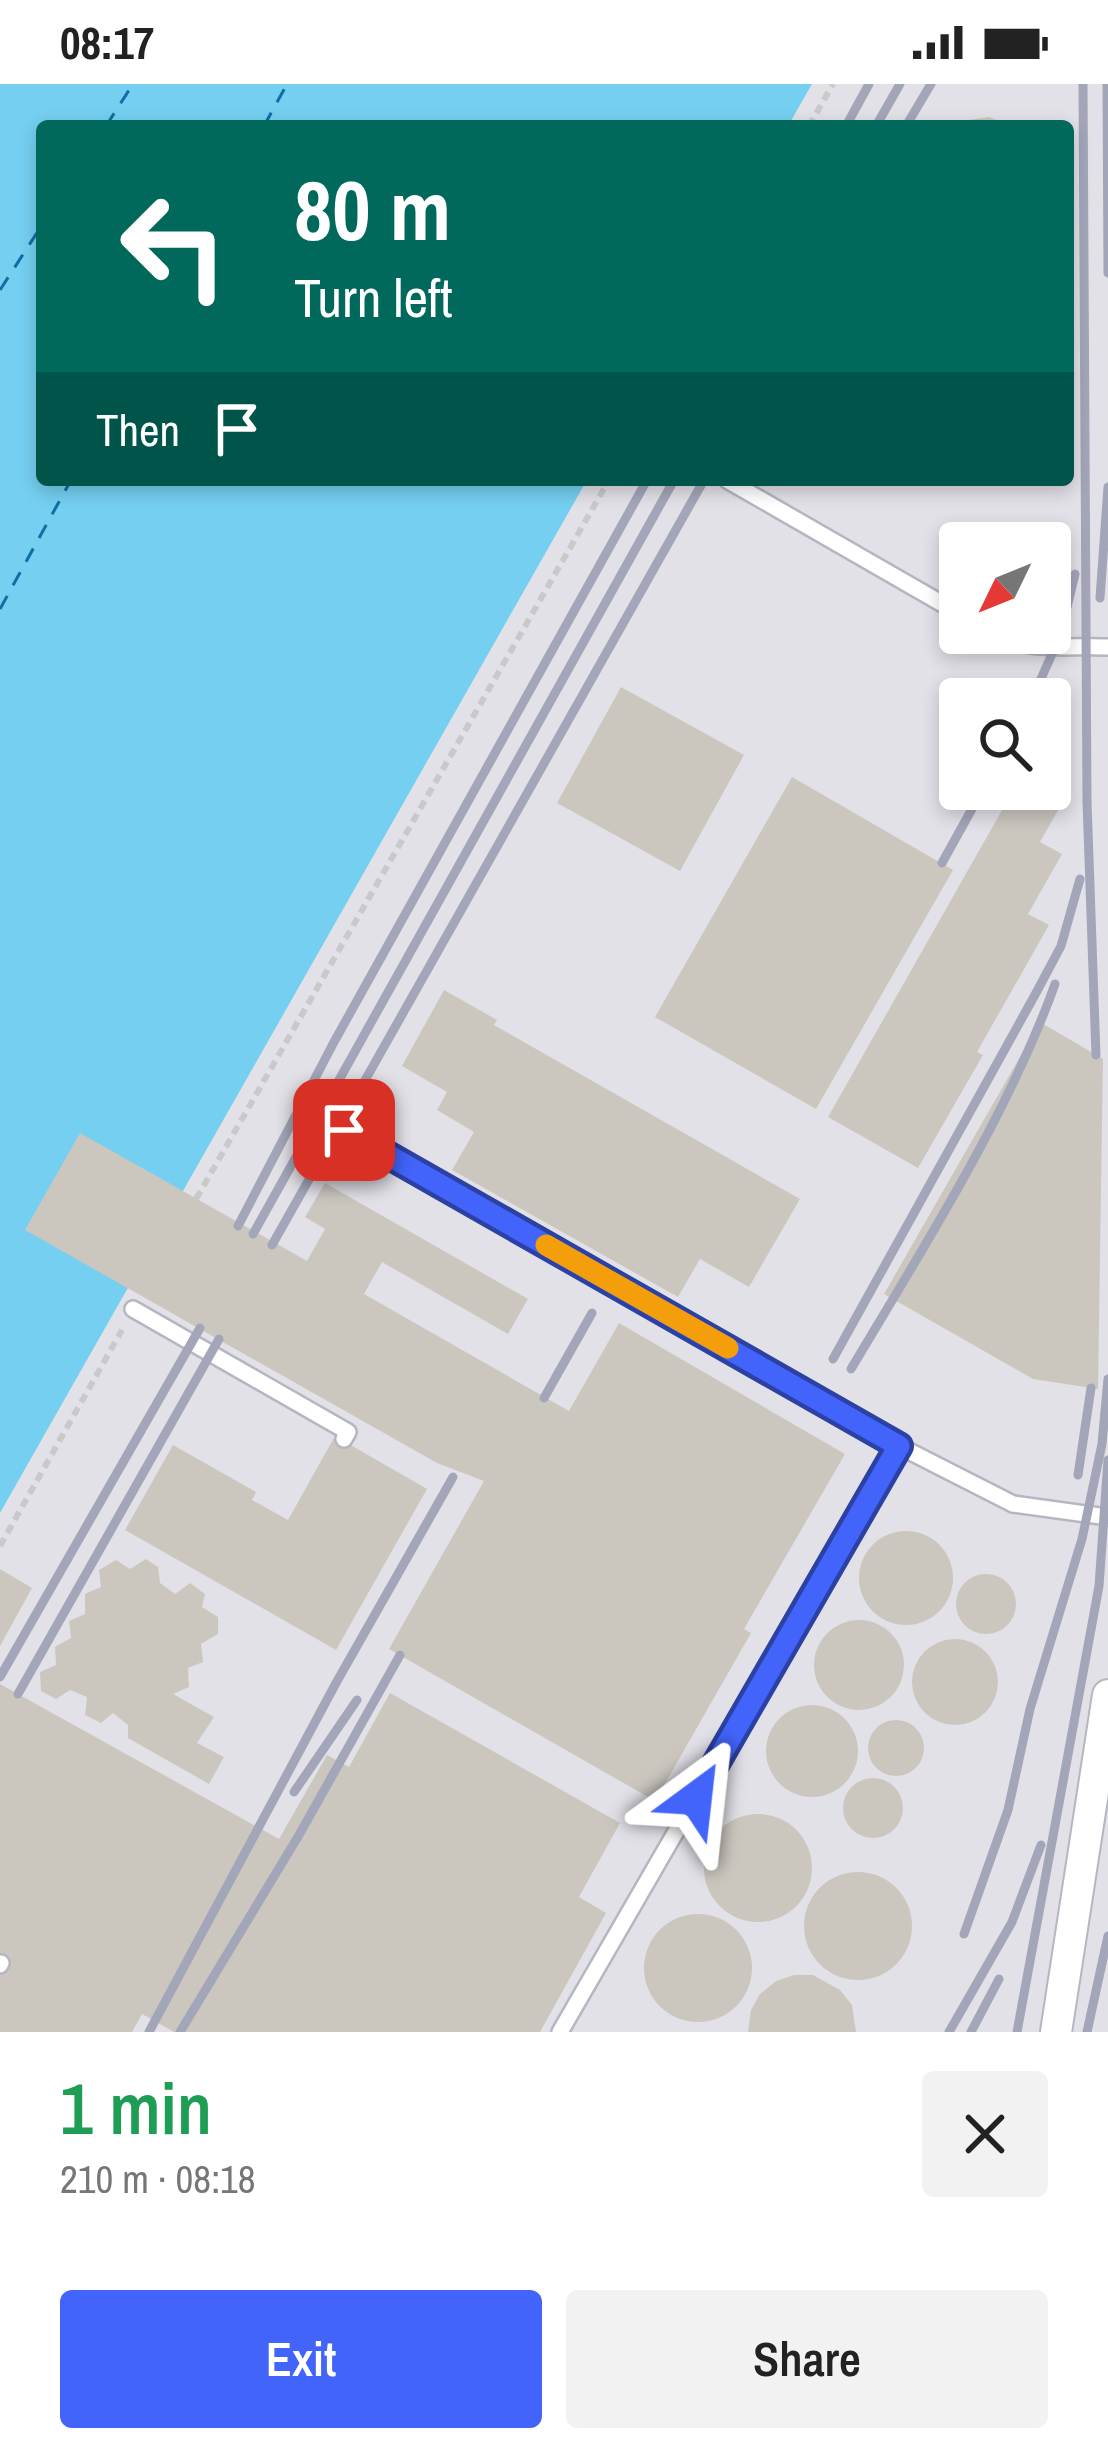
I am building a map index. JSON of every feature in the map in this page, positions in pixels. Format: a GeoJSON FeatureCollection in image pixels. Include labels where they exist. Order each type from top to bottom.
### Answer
{"type":"FeatureCollection","features":[{"type":"Feature","properties":{"kind":"street"},"geometry":{"type":"LineString","coordinates":[[1056,2032],[1108,1695]]}},
{"type":"Feature","properties":{"kind":"lane"},"geometry":{"type":"LineString","coordinates":[[737,486],[939,602]]}},
{"type":"Feature","properties":{"kind":"lane"},"geometry":{"type":"LineString","coordinates":[[1071,647],[1108,647]]}},
{"type":"Feature","properties":{"kind":"lane"},"geometry":{"type":"LineString","coordinates":[[344,1130],[899,1446],[1012,1504],[1108,1517]]}},
{"type":"Feature","properties":{"kind":"lane"},"geometry":{"type":"LineString","coordinates":[[134,1309],[348,1432],[344,1439]]}},
{"type":"Feature","properties":{"kind":"lane"},"geometry":{"type":"LineString","coordinates":[[560,2032],[899,1446]]}},
{"type":"Feature","properties":{"kind":"path"},"geometry":{"type":"LineString","coordinates":[[812,120],[833,84]]}},
{"type":"Feature","properties":{"kind":"path"},"geometry":{"type":"LineString","coordinates":[[196,1198],[606,486]]}},
{"type":"Feature","properties":{"kind":"path"},"geometry":{"type":"LineString","coordinates":[[0,1546],[134,1309]]}},
{"type":"Feature","properties":{"kind":"shaded area"},"geometry":{"type":"Polygon","coordinates":[[[812,84],[1108,84],[1108,2032],[0,2032],[0,1513],[584,486],[1074,486],[1074,120],[791,120],[812,84]]]}},
{"type":"Feature","properties":{"kind":"water"},"geometry":{"type":"Polygon","coordinates":[[[0,84],[812,84],[791,120],[36,120],[36,486],[584,486],[0,1513],[0,84]]]}},
{"type":"Feature","properties":{"kind":"building"},"geometry":{"type":"Polygon","coordinates":[[[621,687],[744,755],[680,871],[557,803],[621,687]]]}},
{"type":"Feature","properties":{"kind":"building"},"geometry":{"type":"Polygon","coordinates":[[[792,777],[953,870],[816,1109],[655,1017],[792,777]]]}},
{"type":"Feature","properties":{"kind":"building"},"geometry":{"type":"Polygon","coordinates":[[[1002,810],[1058,810],[1040,842],[1062,854],[1028,914],[1049,925],[918,1168],[828,1117],[1002,810]]]}},
{"type":"Feature","properties":{"kind":"building"},"geometry":{"type":"Polygon","coordinates":[[[444,990],[497,1020],[494,1025],[800,1199],[749,1287],[700,1259],[678,1297],[452,1170],[474,1132],[437,1110],[447,1092],[402,1066],[444,990]]]}},
{"type":"Feature","properties":{"kind":"building"},"geometry":{"type":"Polygon","coordinates":[[[1040,1022],[1103,1059],[1098,1389],[1033,1379],[884,1294],[1040,1022]]]}},
{"type":"Feature","properties":{"kind":"building"},"geometry":{"type":"Polygon","coordinates":[[[80,1133],[307,1261],[325,1229],[305,1217],[325,1183],[528,1299],[508,1334],[382,1262],[364,1294],[569,1411],[619,1323],[845,1454],[744,1629],[751,1633],[655,1801],[389,1649],[484,1481],[437,1463],[25,1230],[80,1133]]]}},
{"type":"Feature","properties":{"kind":"building"},"geometry":{"type":"Polygon","coordinates":[[[335,1436],[427,1489],[336,1650],[125,1530],[173,1445],[256,1492],[252,1500],[288,1520],[335,1436]]]}},
{"type":"Feature","properties":{"kind":"building"},"geometry":{"type":"Polygon","coordinates":[[[906,1531],[939,1545],[953,1578],[939,1611],[906,1625],[873,1611],[859,1578],[873,1545],[906,1531]]]}},
{"type":"Feature","properties":{"kind":"building"},"geometry":{"type":"Polygon","coordinates":[[[146,1559],[158,1567],[160,1583],[175,1594],[190,1583],[205,1594],[202,1607],[218,1617],[218,1634],[201,1644],[203,1662],[188,1668],[189,1687],[173,1694],[214,1717],[197,1743],[224,1757],[209,1784],[128,1738],[128,1725],[113,1713],[101,1723],[85,1715],[87,1697],[70,1690],[56,1699],[41,1691],[40,1672],[56,1665],[55,1647],[71,1638],[69,1621],[85,1614],[85,1594],[101,1587],[99,1570],[116,1560],[130,1569],[146,1559]]]}},
{"type":"Feature","properties":{"kind":"building"},"geometry":{"type":"Polygon","coordinates":[[[0,1569],[32,1588],[0,1646],[0,1569]]]}},
{"type":"Feature","properties":{"kind":"building"},"geometry":{"type":"Polygon","coordinates":[[[986,1574],[1007,1583],[1016,1604],[1007,1625],[986,1634],[965,1625],[956,1604],[965,1583],[986,1574]]]}},
{"type":"Feature","properties":{"kind":"building"},"geometry":{"type":"Polygon","coordinates":[[[859,1620],[876,1623],[891,1633],[901,1648],[901,1682],[891,1697],[876,1707],[859,1710],[842,1707],[827,1697],[817,1682],[814,1665],[817,1648],[827,1633],[842,1623],[859,1620]]]}},
{"type":"Feature","properties":{"kind":"building"},"geometry":{"type":"Polygon","coordinates":[[[955,1639],[986,1651],[998,1682],[986,1713],[955,1725],[924,1713],[912,1682],[924,1651],[955,1639]]]}},
{"type":"Feature","properties":{"kind":"building"},"geometry":{"type":"Polygon","coordinates":[[[0,1684],[279,1839],[327,1755],[349,1767],[390,1693],[620,1823],[579,1897],[606,1913],[540,2032],[174,2032],[142,2014],[132,2032],[0,2032],[0,1684]]]}},
{"type":"Feature","properties":{"kind":"building"},"geometry":{"type":"Polygon","coordinates":[[[812,1705],[844,1719],[858,1751],[844,1783],[812,1797],[780,1783],[766,1751],[780,1719],[812,1705]]]}},
{"type":"Feature","properties":{"kind":"building"},"geometry":{"type":"Polygon","coordinates":[[[896,1720],[916,1728],[924,1748],[916,1768],[896,1776],[876,1768],[868,1748],[876,1728],[896,1720]]]}},
{"type":"Feature","properties":{"kind":"building"},"geometry":{"type":"Polygon","coordinates":[[[873,1778],[894,1787],[903,1808],[894,1829],[873,1838],[852,1829],[843,1808],[852,1787],[873,1778]]]}},
{"type":"Feature","properties":{"kind":"building"},"geometry":{"type":"Polygon","coordinates":[[[758,1814],[779,1818],[796,1830],[808,1847],[812,1868],[808,1889],[796,1906],[779,1918],[758,1922],[737,1918],[720,1906],[708,1889],[704,1868],[708,1847],[720,1830],[737,1818],[758,1814]]]}},
{"type":"Feature","properties":{"kind":"building"},"geometry":{"type":"Polygon","coordinates":[[[858,1872],[879,1876],[896,1888],[908,1905],[912,1926],[908,1947],[896,1964],[879,1976],[858,1980],[837,1976],[820,1964],[808,1947],[804,1926],[808,1905],[820,1888],[837,1876],[858,1872]]]}},
{"type":"Feature","properties":{"kind":"building"},"geometry":{"type":"Polygon","coordinates":[[[698,1914],[719,1918],[736,1930],[748,1947],[752,1968],[748,1989],[736,2006],[719,2018],[698,2022],[677,2018],[660,2006],[648,1989],[644,1968],[648,1947],[660,1930],[677,1918],[698,1914]]]}},
{"type":"Feature","properties":{"kind":"building"},"geometry":{"type":"Polygon","coordinates":[[[794,1975],[813,1975],[840,1990],[852,2005],[856,2032],[748,2032],[751,2010],[760,1994],[794,1975]]]}},
{"type":"Feature","properties":{"kind":"ferry route"},"geometry":{"type":"LineString","coordinates":[[110,120],[133,84]]}},
{"type":"Feature","properties":{"kind":"ferry route"},"geometry":{"type":"LineString","coordinates":[[267,120],[287,84]]}},
{"type":"Feature","properties":{"kind":"ferry route"},"geometry":{"type":"LineString","coordinates":[[0,290],[36,234]]}},
{"type":"Feature","properties":{"kind":"ferry route"},"geometry":{"type":"LineString","coordinates":[[0,609],[68,486]]}},
{"type":"Feature","properties":{"kind":"railway"},"geometry":{"type":"LineString","coordinates":[[849,120],[869,84]]}},
{"type":"Feature","properties":{"kind":"railway"},"geometry":{"type":"LineString","coordinates":[[879,120],[900,84]]}},
{"type":"Feature","properties":{"kind":"railway"},"geometry":{"type":"LineString","coordinates":[[910,120],[931,84]]}},
{"type":"Feature","properties":{"kind":"railway"},"geometry":{"type":"LineString","coordinates":[[1083,84],[1087,802],[1096,1055]]}},
{"type":"Feature","properties":{"kind":"railway"},"geometry":{"type":"LineString","coordinates":[[1107,84],[1108,273]]}},
{"type":"Feature","properties":{"kind":"railway"},"geometry":{"type":"LineString","coordinates":[[238,1226],[334,1042],[644,486]]}},
{"type":"Feature","properties":{"kind":"railway"},"geometry":{"type":"LineString","coordinates":[[253,1234],[671,486]]}},
{"type":"Feature","properties":{"kind":"railway"},"geometry":{"type":"LineString","coordinates":[[272,1245],[701,486]]}},
{"type":"Feature","properties":{"kind":"railway"},"geometry":{"type":"LineString","coordinates":[[1100,598],[1108,487]]}},
{"type":"Feature","properties":{"kind":"railway"},"geometry":{"type":"LineString","coordinates":[[1041,678],[1060,636],[1075,574]]}},
{"type":"Feature","properties":{"kind":"railway"},"geometry":{"type":"LineString","coordinates":[[942,863],[971,810]]}},
{"type":"Feature","properties":{"kind":"railway"},"geometry":{"type":"LineString","coordinates":[[833,1359],[1061,946],[1080,879]]}},
{"type":"Feature","properties":{"kind":"railway"},"geometry":{"type":"LineString","coordinates":[[851,1369],[989,1131],[1055,984]]}},
{"type":"Feature","properties":{"kind":"railway"},"geometry":{"type":"LineString","coordinates":[[544,1398],[592,1313]]}},
{"type":"Feature","properties":{"kind":"railway"},"geometry":{"type":"LineString","coordinates":[[0,1677],[200,1328]]}},
{"type":"Feature","properties":{"kind":"railway"},"geometry":{"type":"LineString","coordinates":[[18,1694],[219,1339]]}},
{"type":"Feature","properties":{"kind":"railway"},"geometry":{"type":"LineString","coordinates":[[964,1934],[1008,1810],[1030,1709],[1082,1539],[1102,1444],[1108,1379]]}},
{"type":"Feature","properties":{"kind":"railway"},"geometry":{"type":"LineString","coordinates":[[1078,1475],[1091,1388]]}},
{"type":"Feature","properties":{"kind":"railway"},"geometry":{"type":"LineString","coordinates":[[1017,2032],[1099,1586],[1108,1460]]}},
{"type":"Feature","properties":{"kind":"railway"},"geometry":{"type":"LineString","coordinates":[[149,2032],[336,1683],[453,1477]]}},
{"type":"Feature","properties":{"kind":"railway"},"geometry":{"type":"LineString","coordinates":[[180,2032],[400,1655]]}},
{"type":"Feature","properties":{"kind":"railway"},"geometry":{"type":"LineString","coordinates":[[294,1792],[357,1700]]}},
{"type":"Feature","properties":{"kind":"railway"},"geometry":{"type":"LineString","coordinates":[[949,2032],[1012,1922],[1041,1845]]}},
{"type":"Feature","properties":{"kind":"railway"},"geometry":{"type":"LineString","coordinates":[[1087,2032],[1108,1936]]}},
{"type":"Feature","properties":{"kind":"railway"},"geometry":{"type":"LineString","coordinates":[[971,2032],[999,1979]]}},
{"type":"Feature","properties":{"kind":"slow traffic"},"geometry":{"type":"LineString","coordinates":[[546,1245],[728,1348]]}},
{"type":"Feature","properties":{"kind":"route"},"geometry":{"type":"LineString","coordinates":[[344,1130],[899,1446],[696,1798]]}}]}
